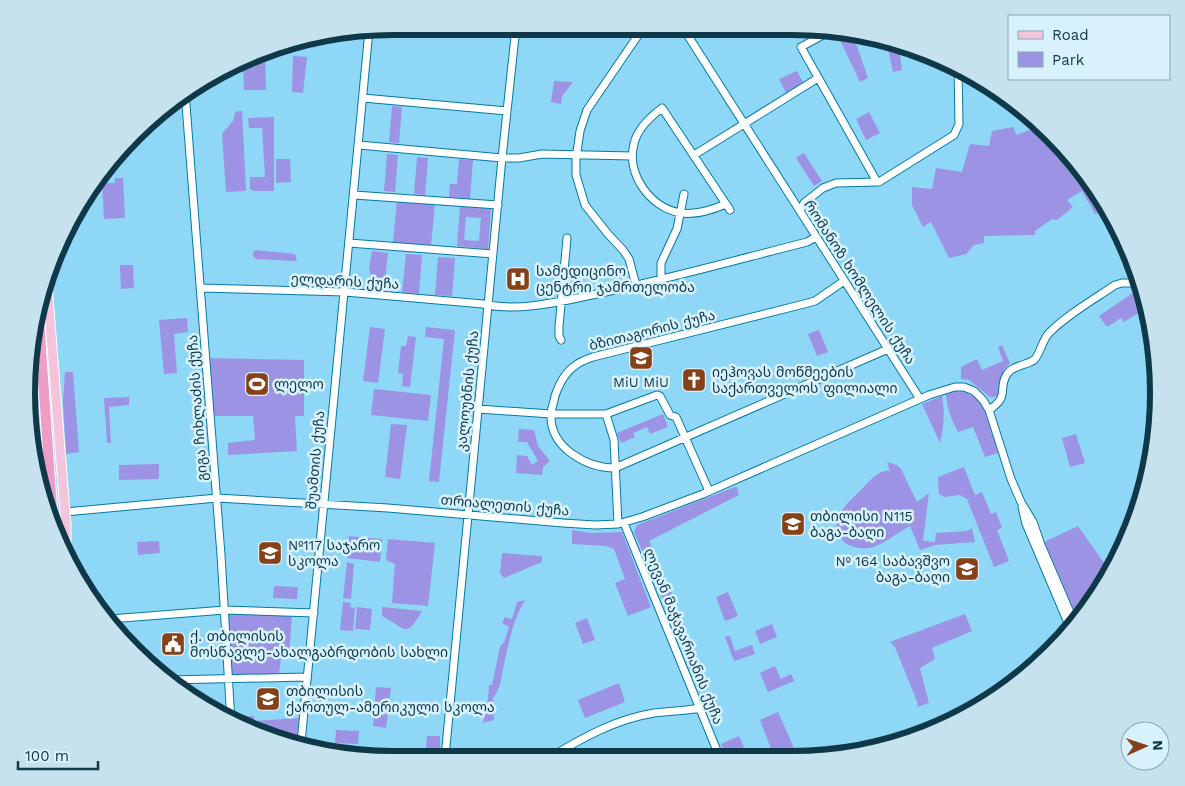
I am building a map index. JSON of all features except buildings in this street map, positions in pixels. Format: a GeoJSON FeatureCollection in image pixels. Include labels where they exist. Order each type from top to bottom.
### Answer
{"type":"FeatureCollection","features":[{"type":"Feature","properties":{"kind":"highway"},"geometry":{"type":"LineString","coordinates":[[39,338],[51,499]]}},
{"type":"Feature","properties":{"kind":"main road"},"geometry":{"type":"LineString","coordinates":[[48,297],[66,538]]}},
{"type":"Feature","properties":{"kind":"street","name":"კალოუბნის ქუჩა"},"geometry":{"type":"LineString","coordinates":[[447,751],[515,35]]}},
{"type":"Feature","properties":{"kind":"street"},"geometry":{"type":"LineString","coordinates":[[577,154],[576,148],[587,110],[638,35]]}},
{"type":"Feature","properties":{"kind":"street"},"geometry":{"type":"LineString","coordinates":[[636,286],[628,259],[623,250],[590,212],[581,196],[576,175],[576,159],[589,110],[639,35]]}},
{"type":"Feature","properties":{"kind":"street","name":"რომანოზ ხომლელის ქუჩა"},"geometry":{"type":"LineString","coordinates":[[687,35],[920,399]]}},
{"type":"Feature","properties":{"kind":"street","name":"შუამთის ქუჩა"},"geometry":{"type":"LineString","coordinates":[[301,739],[368,36]]}},
{"type":"Feature","properties":{"kind":"street"},"geometry":{"type":"LineString","coordinates":[[820,36],[801,47],[876,182]]}},
{"type":"Feature","properties":{"kind":"street"},"geometry":{"type":"LineString","coordinates":[[800,211],[804,203],[815,193],[830,184],[876,182],[956,133],[958,124],[958,76]]}},
{"type":"Feature","properties":{"kind":"street"},"geometry":{"type":"LineString","coordinates":[[694,155],[818,78]]}},
{"type":"Feature","properties":{"kind":"street"},"geometry":{"type":"LineString","coordinates":[[363,98],[507,111]]}},
{"type":"Feature","properties":{"kind":"street","name":"გიგა ჩიხლაძის ქუჩა"},"geometry":{"type":"LineString","coordinates":[[187,100],[231,712]]}},
{"type":"Feature","properties":{"kind":"street"},"geometry":{"type":"LineString","coordinates":[[662,108],[694,155],[728,207],[681,213],[667,208],[648,195],[635,174],[632,156],[634,142],[639,132],[662,108]]}},
{"type":"Feature","properties":{"kind":"street"},"geometry":{"type":"LineString","coordinates":[[359,146],[502,158],[519,158],[542,154],[632,156]]}},
{"type":"Feature","properties":{"kind":"street"},"geometry":{"type":"LineString","coordinates":[[661,279],[663,257],[677,229],[684,194]]}},
{"type":"Feature","properties":{"kind":"street"},"geometry":{"type":"LineString","coordinates":[[354,195],[498,205]]}},
{"type":"Feature","properties":{"kind":"street"},"geometry":{"type":"LineString","coordinates":[[561,340],[559,331],[567,238]]}},
{"type":"Feature","properties":{"kind":"street","name":"ელდარის ქუჩა"},"geometry":{"type":"LineString","coordinates":[[200,288],[345,292],[518,306],[561,301],[636,286],[807,242],[816,238]]}},
{"type":"Feature","properties":{"kind":"street"},"geometry":{"type":"LineString","coordinates":[[350,243],[493,254]]}},
{"type":"Feature","properties":{"kind":"street","name":"ბზითაგორის ქუჩა"},"geometry":{"type":"LineString","coordinates":[[615,468],[601,468],[588,464],[568,449],[557,438],[553,430],[551,414],[558,388],[562,378],[577,364],[593,357],[816,301],[844,281]]}},
{"type":"Feature","properties":{"kind":"street"},"geometry":{"type":"LineString","coordinates":[[989,410],[999,403],[1007,374],[1012,368],[1034,360],[1047,334],[1115,285],[1133,283]]}},
{"type":"Feature","properties":{"kind":"street"},"geometry":{"type":"LineString","coordinates":[[615,468],[888,349]]}},
{"type":"Feature","properties":{"kind":"street"},"geometry":{"type":"LineString","coordinates":[[920,399],[955,387],[974,391],[983,400],[989,410],[1004,462],[1021,502],[1033,522],[1072,616]]}},
{"type":"Feature","properties":{"kind":"street"},"geometry":{"type":"LineString","coordinates":[[478,409],[551,414],[606,414],[657,395],[660,396],[670,415],[676,417],[709,491]]}},
{"type":"Feature","properties":{"kind":"street","name":"თრიალეთის ქუჩა"},"geometry":{"type":"LineString","coordinates":[[65,512],[217,498],[468,514],[564,523],[621,524],[709,491],[920,399]]}},
{"type":"Feature","properties":{"kind":"street","name":"ლევან მაჭავარიანის ქუჩა"},"geometry":{"type":"LineString","coordinates":[[606,414],[614,440],[621,524],[717,751]]}},
{"type":"Feature","properties":{"kind":"street"},"geometry":{"type":"LineString","coordinates":[[1021,502],[1026,524],[1067,621]]}},
{"type":"Feature","properties":{"kind":"street"},"geometry":{"type":"LineString","coordinates":[[115,619],[225,610],[314,613]]}},
{"type":"Feature","properties":{"kind":"street"},"geometry":{"type":"LineString","coordinates":[[179,680],[307,677]]}},
{"type":"Feature","properties":{"kind":"street"},"geometry":{"type":"LineString","coordinates":[[561,751],[586,736],[633,719],[656,713],[679,712],[700,708]]}},
{"type":"Feature","properties":{"kind":"green space"},"geometry":{"type":"Polygon","coordinates":[[[840,40],[855,41],[868,78],[860,82],[840,40]]]}},
{"type":"Feature","properties":{"kind":"green space"},"geometry":{"type":"Polygon","coordinates":[[[888,48],[900,52],[902,70],[893,72],[888,48]]]}},
{"type":"Feature","properties":{"kind":"green space"},"geometry":{"type":"Polygon","coordinates":[[[293,56],[307,57],[303,93],[292,92],[293,56]]]}},
{"type":"Feature","properties":{"kind":"green space"},"geometry":{"type":"Polygon","coordinates":[[[265,59],[266,90],[244,90],[243,68],[265,59]]]}},
{"type":"Feature","properties":{"kind":"green space"},"geometry":{"type":"Polygon","coordinates":[[[797,71],[803,82],[786,93],[779,79],[797,71]]]}},
{"type":"Feature","properties":{"kind":"green space"},"geometry":{"type":"Polygon","coordinates":[[[554,81],[573,82],[562,96],[561,104],[551,102],[554,81]]]}},
{"type":"Feature","properties":{"kind":"green space"},"geometry":{"type":"Polygon","coordinates":[[[392,106],[402,107],[399,143],[389,142],[392,106]]]}},
{"type":"Feature","properties":{"kind":"green space"},"geometry":{"type":"Polygon","coordinates":[[[242,111],[246,189],[245,191],[226,192],[222,134],[233,121],[235,113],[242,111]]]}},
{"type":"Feature","properties":{"kind":"green space"},"geometry":{"type":"Polygon","coordinates":[[[869,112],[880,133],[866,140],[856,119],[869,112]]]}},
{"type":"Feature","properties":{"kind":"green space"},"geometry":{"type":"Polygon","coordinates":[[[274,117],[274,191],[254,191],[250,189],[250,177],[265,177],[262,128],[249,128],[248,118],[274,117]]]}},
{"type":"Feature","properties":{"kind":"green space"},"geometry":{"type":"Polygon","coordinates":[[[1013,127],[1017,135],[1033,128],[1076,175],[1102,215],[1100,212],[1095,214],[1082,191],[1067,200],[1073,207],[1057,220],[1052,219],[1035,231],[1035,235],[984,236],[984,243],[974,245],[966,254],[949,258],[931,222],[923,227],[912,205],[912,187],[932,189],[936,168],[962,172],[970,144],[989,146],[992,131],[1013,127]]]}},
{"type":"Feature","properties":{"kind":"green space"},"geometry":{"type":"Polygon","coordinates":[[[804,153],[822,181],[814,186],[796,158],[804,153]]]}},
{"type":"Feature","properties":{"kind":"green space"},"geometry":{"type":"Polygon","coordinates":[[[387,154],[398,155],[395,192],[384,191],[387,154]]]}},
{"type":"Feature","properties":{"kind":"green space"},"geometry":{"type":"Polygon","coordinates":[[[417,157],[428,158],[425,195],[414,194],[417,157]]]}},
{"type":"Feature","properties":{"kind":"green space"},"geometry":{"type":"Polygon","coordinates":[[[276,159],[290,159],[291,182],[276,183],[276,159]]]}},
{"type":"Feature","properties":{"kind":"green space"},"geometry":{"type":"Polygon","coordinates":[[[459,159],[473,160],[470,199],[449,197],[450,184],[457,184],[459,159]]]}},
{"type":"Feature","properties":{"kind":"green space"},"geometry":{"type":"Polygon","coordinates":[[[115,178],[123,178],[125,218],[104,219],[102,184],[115,183],[115,178]]]}},
{"type":"Feature","properties":{"kind":"green space"},"geometry":{"type":"Polygon","coordinates":[[[397,200],[435,203],[431,246],[393,243],[397,200]]]}},
{"type":"Feature","properties":{"kind":"green space"},"geometry":{"type":"Polygon","coordinates":[[[460,206],[491,209],[488,249],[457,246],[460,206]],[[466,217],[464,240],[479,241],[481,218],[466,217]]]}},
{"type":"Feature","properties":{"kind":"green space"},"geometry":{"type":"Polygon","coordinates":[[[255,250],[295,254],[297,260],[256,259],[253,256],[255,250]]]}},
{"type":"Feature","properties":{"kind":"green space"},"geometry":{"type":"Polygon","coordinates":[[[372,251],[388,253],[384,289],[374,288],[369,268],[372,251]]]}},
{"type":"Feature","properties":{"kind":"green space"},"geometry":{"type":"Polygon","coordinates":[[[406,254],[422,255],[419,294],[402,292],[406,254]]]}},
{"type":"Feature","properties":{"kind":"green space"},"geometry":{"type":"Polygon","coordinates":[[[438,257],[455,258],[452,296],[435,295],[438,257]]]}},
{"type":"Feature","properties":{"kind":"green space"},"geometry":{"type":"Polygon","coordinates":[[[120,265],[133,265],[134,288],[121,289],[120,265]]]}},
{"type":"Feature","properties":{"kind":"green space"},"geometry":{"type":"Polygon","coordinates":[[[1134,292],[1137,295],[1141,312],[1124,322],[1121,318],[1107,327],[1099,316],[1134,292]]]}},
{"type":"Feature","properties":{"kind":"green space"},"geometry":{"type":"Polygon","coordinates":[[[187,318],[188,332],[174,334],[177,373],[164,374],[159,320],[187,318]]]}},
{"type":"Feature","properties":{"kind":"green space"},"geometry":{"type":"Polygon","coordinates":[[[370,327],[385,329],[378,383],[363,381],[370,327]]]}},
{"type":"Feature","properties":{"kind":"green space"},"geometry":{"type":"Polygon","coordinates":[[[426,327],[455,330],[439,482],[429,481],[444,339],[425,337],[426,327]]]}},
{"type":"Feature","properties":{"kind":"green space"},"geometry":{"type":"Polygon","coordinates":[[[819,330],[828,352],[817,356],[808,334],[819,330]]]}},
{"type":"Feature","properties":{"kind":"green space"},"geometry":{"type":"Polygon","coordinates":[[[408,336],[416,337],[410,387],[402,386],[403,374],[398,373],[401,346],[406,346],[408,336]]]}},
{"type":"Feature","properties":{"kind":"green space"},"geometry":{"type":"Polygon","coordinates":[[[1002,345],[1010,363],[1004,370],[999,395],[990,397],[969,380],[961,379],[961,367],[977,359],[982,370],[1003,361],[998,347],[1002,345]]]}},
{"type":"Feature","properties":{"kind":"green space"},"geometry":{"type":"Polygon","coordinates":[[[209,358],[304,360],[304,416],[295,416],[297,451],[228,455],[228,443],[255,440],[253,416],[214,416],[209,358]]]}},
{"type":"Feature","properties":{"kind":"green space"},"geometry":{"type":"Polygon","coordinates":[[[65,372],[73,372],[79,452],[66,454],[63,402],[65,372]]]}},
{"type":"Feature","properties":{"kind":"green space"},"geometry":{"type":"Polygon","coordinates":[[[374,389],[431,395],[428,421],[371,415],[374,389]]]}},
{"type":"Feature","properties":{"kind":"green space"},"geometry":{"type":"Polygon","coordinates":[[[954,391],[965,392],[981,404],[990,423],[998,453],[985,457],[973,427],[958,432],[950,414],[946,394],[954,391]]]}},
{"type":"Feature","properties":{"kind":"green space"},"geometry":{"type":"Polygon","coordinates":[[[942,396],[944,420],[940,443],[922,404],[942,396]]]}},
{"type":"Feature","properties":{"kind":"green space"},"geometry":{"type":"Polygon","coordinates":[[[129,397],[129,405],[109,407],[111,443],[107,443],[104,398],[129,397]]]}},
{"type":"Feature","properties":{"kind":"green space"},"geometry":{"type":"Polygon","coordinates":[[[663,414],[668,427],[650,434],[647,427],[633,433],[635,437],[621,443],[617,433],[663,414]]]}},
{"type":"Feature","properties":{"kind":"green space"},"geometry":{"type":"Polygon","coordinates":[[[391,424],[407,425],[400,479],[385,477],[391,424]]]}},
{"type":"Feature","properties":{"kind":"green space"},"geometry":{"type":"Polygon","coordinates":[[[519,429],[534,430],[538,446],[550,461],[543,467],[542,475],[516,473],[517,455],[527,456],[532,465],[538,461],[527,442],[518,442],[519,429]]]}},
{"type":"Feature","properties":{"kind":"green space"},"geometry":{"type":"Polygon","coordinates":[[[1076,434],[1085,463],[1070,467],[1062,438],[1076,434]]]}},
{"type":"Feature","properties":{"kind":"green space"},"geometry":{"type":"Polygon","coordinates":[[[887,462],[897,465],[901,469],[917,502],[929,493],[923,541],[935,542],[936,533],[967,531],[972,528],[975,542],[935,545],[920,550],[910,526],[883,543],[870,548],[853,547],[847,544],[836,531],[838,516],[874,477],[881,472],[890,471],[887,462]]]}},
{"type":"Feature","properties":{"kind":"green space"},"geometry":{"type":"Polygon","coordinates":[[[159,464],[159,479],[119,480],[119,465],[159,464]]]}},
{"type":"Feature","properties":{"kind":"green space"},"geometry":{"type":"Polygon","coordinates":[[[964,467],[975,495],[982,492],[991,514],[996,512],[1002,528],[997,530],[1009,561],[994,567],[967,499],[960,495],[944,497],[939,494],[938,477],[964,467]]]}},
{"type":"Feature","properties":{"kind":"green space"},"geometry":{"type":"Polygon","coordinates":[[[737,487],[739,495],[649,541],[673,596],[664,601],[634,532],[637,525],[737,487]]]}},
{"type":"Feature","properties":{"kind":"green space"},"geometry":{"type":"Polygon","coordinates":[[[1078,526],[1106,565],[1090,592],[1075,613],[1044,542],[1078,526]]]}},
{"type":"Feature","properties":{"kind":"green space"},"geometry":{"type":"Polygon","coordinates":[[[572,530],[590,533],[622,532],[651,607],[628,616],[615,583],[625,579],[614,549],[606,546],[572,544],[572,530]]]}},
{"type":"Feature","properties":{"kind":"green space"},"geometry":{"type":"Polygon","coordinates":[[[349,536],[382,539],[380,562],[347,558],[349,536]]]}},
{"type":"Feature","properties":{"kind":"green space"},"geometry":{"type":"Polygon","coordinates":[[[388,539],[435,543],[428,606],[392,603],[395,564],[386,560],[388,539]]]}},
{"type":"Feature","properties":{"kind":"green space"},"geometry":{"type":"Polygon","coordinates":[[[159,541],[160,553],[138,555],[137,542],[159,541]]]}},
{"type":"Feature","properties":{"kind":"green space"},"geometry":{"type":"Polygon","coordinates":[[[502,553],[542,556],[542,562],[504,578],[500,573],[502,553]]]}},
{"type":"Feature","properties":{"kind":"green space"},"geometry":{"type":"Polygon","coordinates":[[[347,562],[354,564],[351,599],[343,598],[347,562]]]}},
{"type":"Feature","properties":{"kind":"green space"},"geometry":{"type":"Polygon","coordinates":[[[274,586],[298,587],[297,599],[273,598],[274,586]]]}},
{"type":"Feature","properties":{"kind":"green space"},"geometry":{"type":"Polygon","coordinates":[[[728,592],[738,616],[725,621],[716,597],[728,592]]]}},
{"type":"Feature","properties":{"kind":"green space"},"geometry":{"type":"Polygon","coordinates":[[[526,600],[518,614],[500,684],[493,698],[494,720],[483,723],[489,685],[492,685],[500,647],[504,642],[509,627],[502,623],[505,617],[512,619],[517,602],[526,600]]]}},
{"type":"Feature","properties":{"kind":"green space"},"geometry":{"type":"Polygon","coordinates":[[[343,602],[351,603],[350,607],[355,608],[353,631],[340,630],[343,602]]]}},
{"type":"Feature","properties":{"kind":"green space"},"geometry":{"type":"Polygon","coordinates":[[[357,607],[372,609],[370,630],[355,629],[357,607]]]}},
{"type":"Feature","properties":{"kind":"green space"},"geometry":{"type":"Polygon","coordinates":[[[382,607],[422,611],[417,620],[409,628],[405,629],[382,616],[382,607]]]}},
{"type":"Feature","properties":{"kind":"green space"},"geometry":{"type":"Polygon","coordinates":[[[229,613],[292,615],[289,656],[281,657],[279,674],[231,674],[227,615],[229,613]]]}},
{"type":"Feature","properties":{"kind":"green space"},"geometry":{"type":"Polygon","coordinates":[[[965,614],[972,631],[932,648],[935,659],[920,668],[929,703],[917,707],[918,704],[895,647],[890,642],[965,614]]]}},
{"type":"Feature","properties":{"kind":"green space"},"geometry":{"type":"Polygon","coordinates":[[[587,618],[595,640],[583,644],[575,623],[587,618]]]}},
{"type":"Feature","properties":{"kind":"green space"},"geometry":{"type":"Polygon","coordinates":[[[772,624],[777,637],[760,644],[755,631],[772,624]]]}},
{"type":"Feature","properties":{"kind":"green space"},"geometry":{"type":"Polygon","coordinates":[[[730,636],[735,651],[752,645],[755,654],[734,661],[725,637],[730,636]]]}},
{"type":"Feature","properties":{"kind":"green space"},"geometry":{"type":"Polygon","coordinates":[[[775,666],[781,679],[791,674],[794,681],[768,692],[760,673],[775,666]]]}},
{"type":"Feature","properties":{"kind":"green space"},"geometry":{"type":"Polygon","coordinates":[[[619,683],[625,702],[585,718],[578,700],[619,683]]]}},
{"type":"Feature","properties":{"kind":"green space"},"geometry":{"type":"Polygon","coordinates":[[[376,687],[391,688],[386,728],[373,726],[376,687]]]}},
{"type":"Feature","properties":{"kind":"green space"},"geometry":{"type":"Polygon","coordinates":[[[778,712],[795,751],[772,751],[760,720],[778,712]]]}},
{"type":"Feature","properties":{"kind":"green space"},"geometry":{"type":"Polygon","coordinates":[[[254,716],[254,721],[299,718],[297,738],[256,724],[241,717],[254,716]]]}},
{"type":"Feature","properties":{"kind":"green space"},"geometry":{"type":"Polygon","coordinates":[[[336,730],[359,731],[358,744],[335,743],[336,730]]]}},
{"type":"Feature","properties":{"kind":"green space"},"geometry":{"type":"Polygon","coordinates":[[[427,736],[440,736],[440,751],[426,751],[427,736]]]}},
{"type":"Feature","properties":{"kind":"green space"},"geometry":{"type":"Polygon","coordinates":[[[739,736],[746,751],[724,751],[721,744],[739,736]]]}},
{"type":"Feature","properties":{"kind":"place","name":"სამედიცინო ცენტრი ჯამრთელობა"},"geometry":{"type":"Point","coordinates":[518,279]}},
{"type":"Feature","properties":{"kind":"place","name":"MiU MiU"},"geometry":{"type":"Point","coordinates":[641,358]}},
{"type":"Feature","properties":{"kind":"place","name":"იეჰოვას მოწმეების საქართველოს ფილიალი"},"geometry":{"type":"Point","coordinates":[694,380]}},
{"type":"Feature","properties":{"kind":"place","name":"ლელო"},"geometry":{"type":"Point","coordinates":[257,384]}},
{"type":"Feature","properties":{"kind":"place","name":"თბილისი N115 ბაგა-ბაღი"},"geometry":{"type":"Point","coordinates":[793,524]}},
{"type":"Feature","properties":{"kind":"place","name":"№117 საჯარო სკოლა"},"geometry":{"type":"Point","coordinates":[270,553]}},
{"type":"Feature","properties":{"kind":"place","name":"№ 164 საბავშვო ბაგა-ბაღი"},"geometry":{"type":"Point","coordinates":[967,569]}},
{"type":"Feature","properties":{"kind":"place","name":"ქ. თბილისის მოსწავლე-ახალგაბრდობის სახლი"},"geometry":{"type":"Point","coordinates":[173,644]}},
{"type":"Feature","properties":{"kind":"place","name":"თბილისის ქართულ-ამერიკული სკოლა"},"geometry":{"type":"Point","coordinates":[268,699]}}]}
